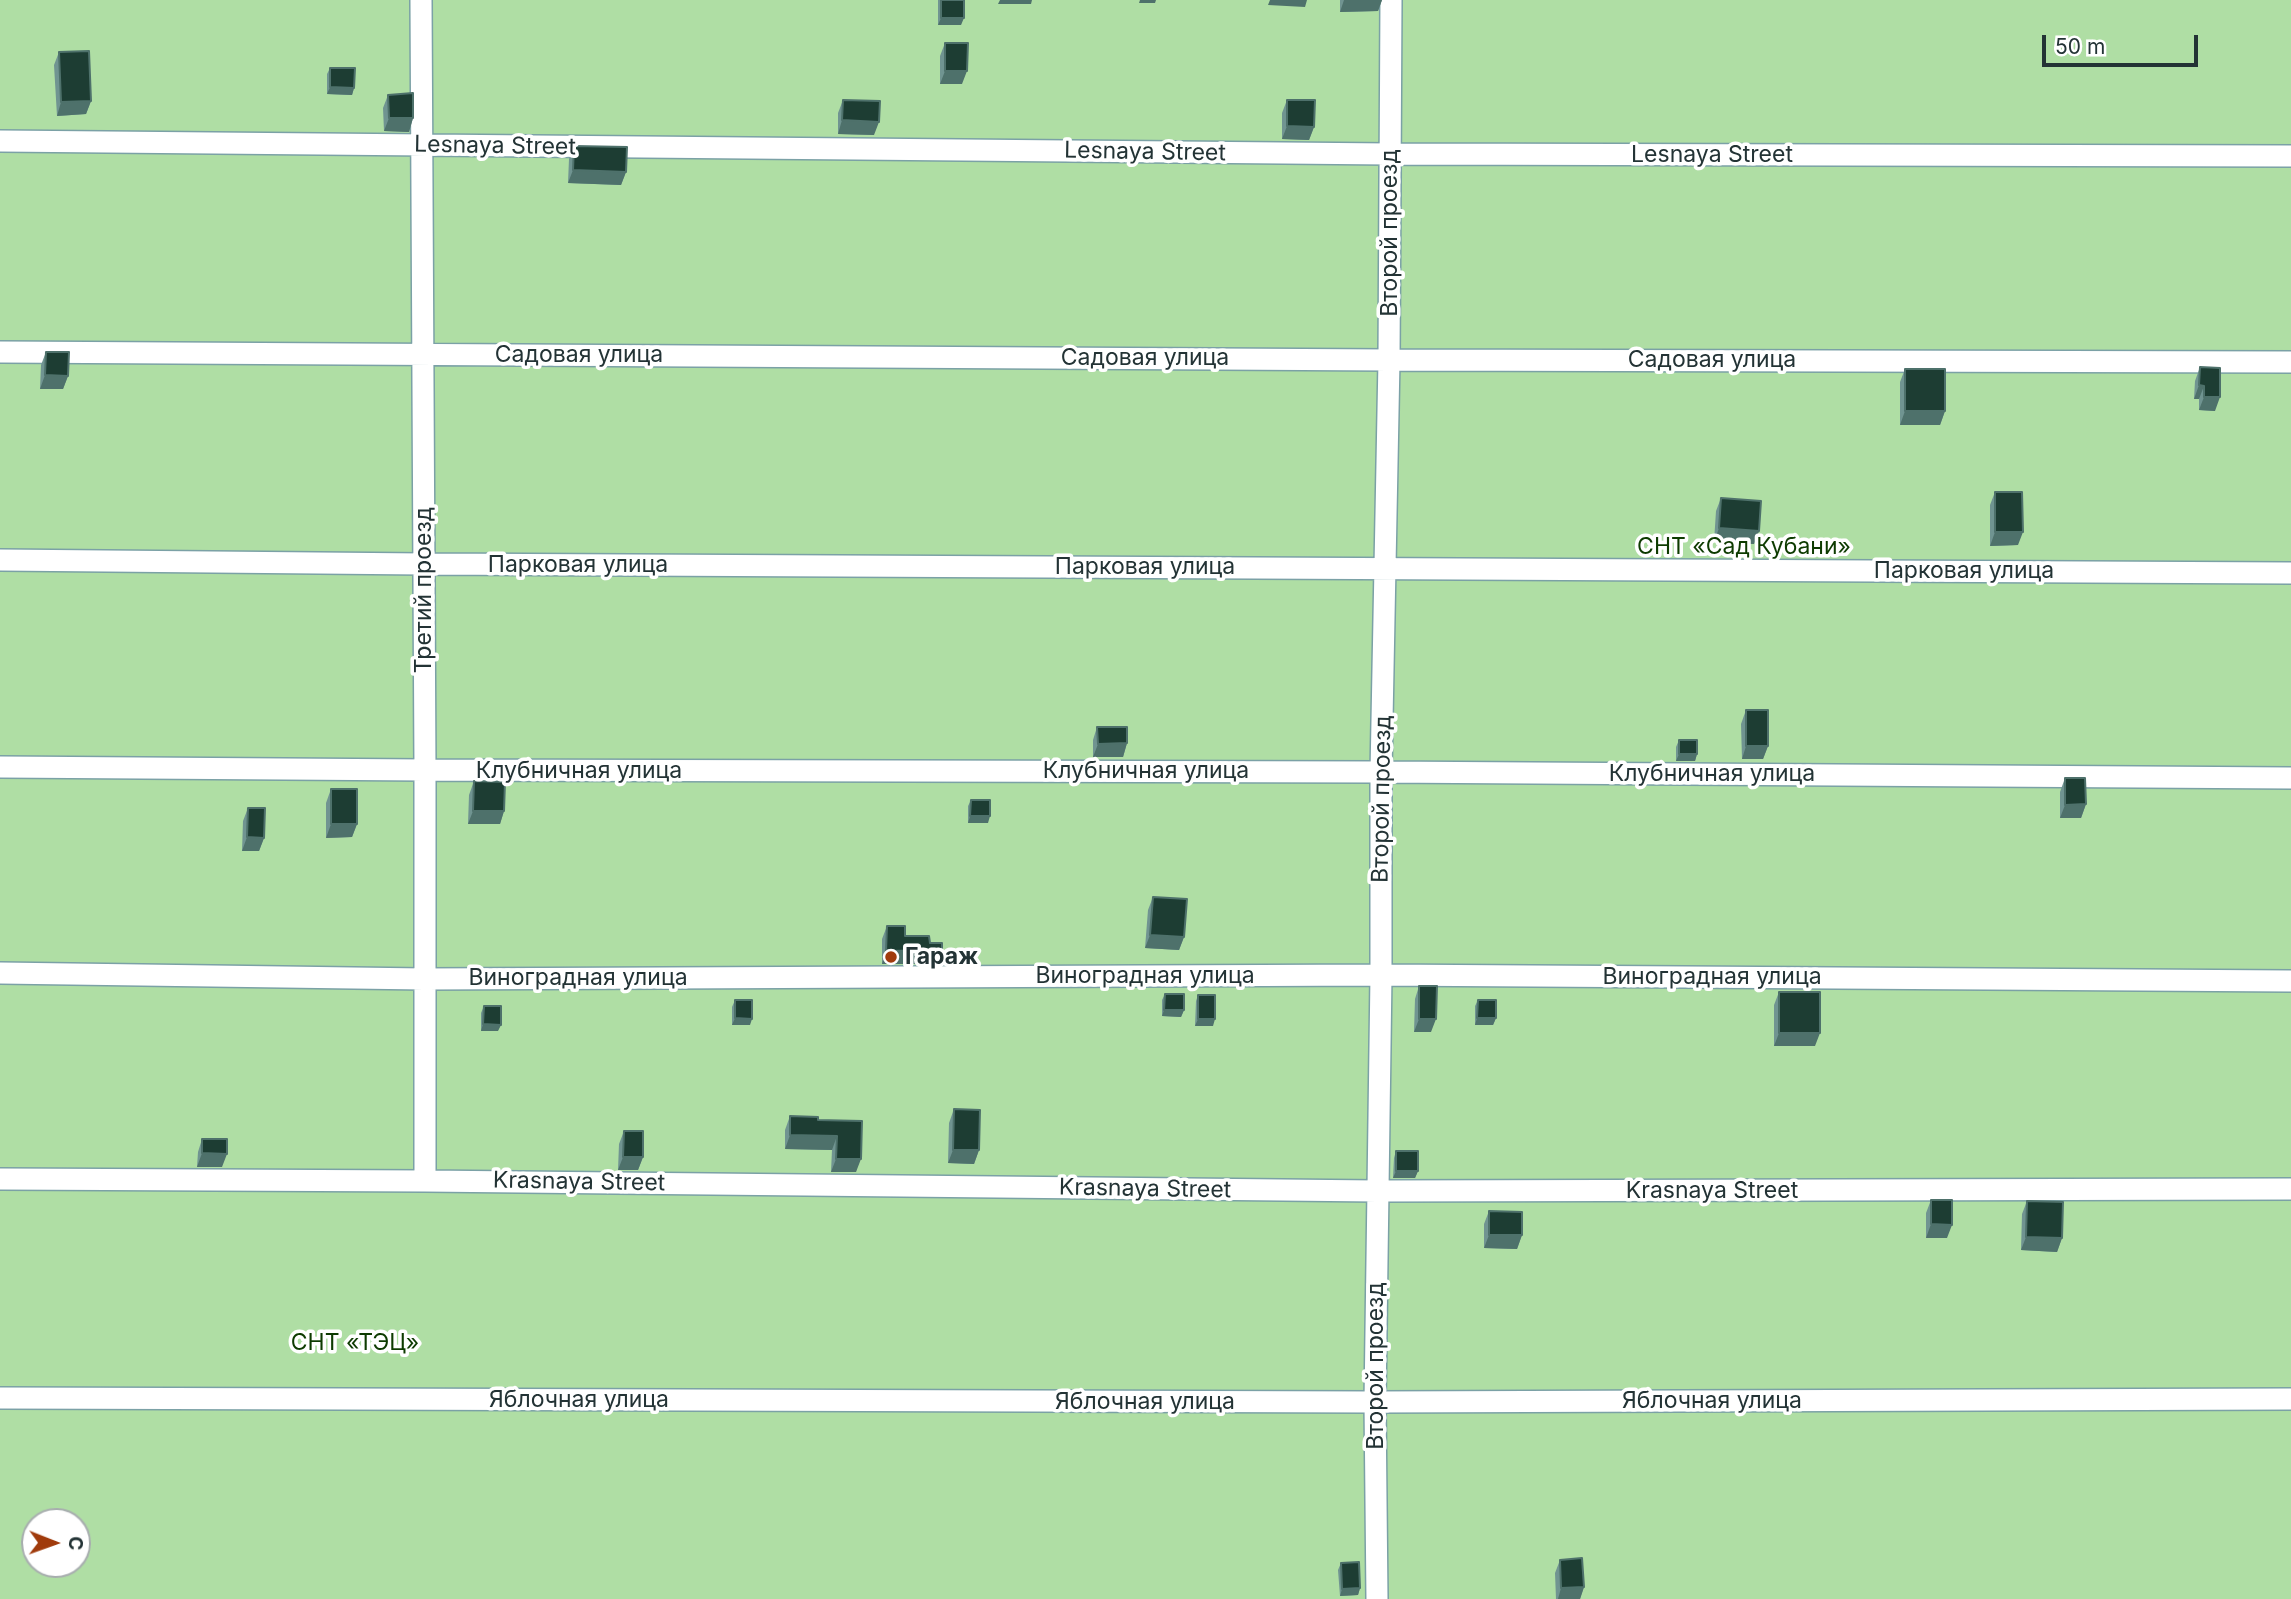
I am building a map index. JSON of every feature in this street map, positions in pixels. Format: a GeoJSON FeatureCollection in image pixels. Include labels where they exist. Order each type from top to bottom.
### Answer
{"type":"FeatureCollection","features":[{"type":"Feature","properties":{"kind":"street","name":"Третий проезд"},"geometry":{"type":"LineString","coordinates":[[421,0],[425,1181]]}},
{"type":"Feature","properties":{"kind":"street","name":"Второй проезд"},"geometry":{"type":"LineString","coordinates":[[1377,1599],[1374,1402],[1389,360],[1391,0]]}},
{"type":"Feature","properties":{"kind":"street","name":"Lesnaya Street"},"geometry":{"type":"LineString","coordinates":[[0,141],[1390,154],[2291,156]]}},
{"type":"Feature","properties":{"kind":"street","name":"Садовая улица"},"geometry":{"type":"LineString","coordinates":[[0,352],[2291,362]]}},
{"type":"Feature","properties":{"kind":"street","name":"Парковая улица"},"geometry":{"type":"LineString","coordinates":[[0,560],[2291,573]]}},
{"type":"Feature","properties":{"kind":"street","name":"Клубничная улица"},"geometry":{"type":"LineString","coordinates":[[0,766],[2291,778]]}},
{"type":"Feature","properties":{"kind":"street","name":"Виноградная улица"},"geometry":{"type":"LineString","coordinates":[[0,973],[424,979],[1381,975],[2291,981]]}},
{"type":"Feature","properties":{"kind":"street","name":"Krasnaya Street"},"geometry":{"type":"LineString","coordinates":[[0,1179],[1377,1191],[2291,1189]]}},
{"type":"Feature","properties":{"kind":"street","name":"Яблочная улица"},"geometry":{"type":"LineString","coordinates":[[0,1398],[1374,1402],[2291,1399]]}},
{"type":"Feature","properties":{"kind":"green space","name":"СНТ «Сад Кубани»"},"geometry":{"type":"Polygon","coordinates":[[[0,0],[2291,0],[2291,1599],[0,1599],[0,0]]]}},
{"type":"Feature","properties":{"kind":"building"},"geometry":{"type":"Polygon","coordinates":[[[941,0],[964,0],[964,18],[941,18],[941,0]]]}},
{"type":"Feature","properties":{"kind":"building"},"geometry":{"type":"Polygon","coordinates":[[[945,43],[968,43],[967,71],[945,71],[945,43]]]}},
{"type":"Feature","properties":{"kind":"building"},"geometry":{"type":"Polygon","coordinates":[[[89,51],[91,101],[61,102],[59,52],[89,51]]]}},
{"type":"Feature","properties":{"kind":"building"},"geometry":{"type":"Polygon","coordinates":[[[330,68],[355,68],[354,88],[330,87],[330,68]]]}},
{"type":"Feature","properties":{"kind":"building"},"geometry":{"type":"Polygon","coordinates":[[[413,93],[413,118],[389,118],[388,95],[413,93]]]}},
{"type":"Feature","properties":{"kind":"building"},"geometry":{"type":"Polygon","coordinates":[[[843,100],[880,101],[879,122],[842,120],[843,100]]]}},
{"type":"Feature","properties":{"kind":"building"},"geometry":{"type":"Polygon","coordinates":[[[1287,100],[1315,100],[1314,127],[1287,126],[1287,100]]]}},
{"type":"Feature","properties":{"kind":"building"},"geometry":{"type":"Polygon","coordinates":[[[574,146],[627,147],[626,172],[573,170],[574,146]]]}},
{"type":"Feature","properties":{"kind":"building"},"geometry":{"type":"Polygon","coordinates":[[[46,352],[69,352],[68,376],[45,375],[46,352]]]}},
{"type":"Feature","properties":{"kind":"building"},"geometry":{"type":"Polygon","coordinates":[[[2200,367],[2220,368],[2220,397],[2204,397],[2204,386],[2199,385],[2200,367]]]}},
{"type":"Feature","properties":{"kind":"building"},"geometry":{"type":"Polygon","coordinates":[[[1905,369],[1945,369],[1945,411],[1905,411],[1905,369]]]}},
{"type":"Feature","properties":{"kind":"building"},"geometry":{"type":"Polygon","coordinates":[[[1995,492],[2022,492],[2023,532],[1995,532],[1995,492]]]}},
{"type":"Feature","properties":{"kind":"building"},"geometry":{"type":"Polygon","coordinates":[[[1721,498],[1761,501],[1759,531],[1719,528],[1721,498]]]}},
{"type":"Feature","properties":{"kind":"building"},"geometry":{"type":"Polygon","coordinates":[[[1746,710],[1768,710],[1768,746],[1746,746],[1746,710]]]}},
{"type":"Feature","properties":{"kind":"building"},"geometry":{"type":"Polygon","coordinates":[[[1097,727],[1127,727],[1127,743],[1098,744],[1097,727]]]}},
{"type":"Feature","properties":{"kind":"building"},"geometry":{"type":"Polygon","coordinates":[[[1679,740],[1697,740],[1697,754],[1679,754],[1679,740]]]}},
{"type":"Feature","properties":{"kind":"building"},"geometry":{"type":"Polygon","coordinates":[[[2065,778],[2085,778],[2086,804],[2065,805],[2065,778]]]}},
{"type":"Feature","properties":{"kind":"building"},"geometry":{"type":"Polygon","coordinates":[[[474,781],[505,782],[504,811],[473,811],[474,781]]]}},
{"type":"Feature","properties":{"kind":"building"},"geometry":{"type":"Polygon","coordinates":[[[331,789],[357,789],[357,824],[331,824],[331,789]]]}},
{"type":"Feature","properties":{"kind":"building"},"geometry":{"type":"Polygon","coordinates":[[[971,800],[990,800],[990,816],[970,816],[971,800]]]}},
{"type":"Feature","properties":{"kind":"building"},"geometry":{"type":"Polygon","coordinates":[[[248,808],[265,808],[264,838],[247,837],[248,808]]]}},
{"type":"Feature","properties":{"kind":"building"},"geometry":{"type":"Polygon","coordinates":[[[1153,897],[1187,899],[1184,937],[1150,935],[1153,897]]]}},
{"type":"Feature","properties":{"kind":"building"},"geometry":{"type":"Polygon","coordinates":[[[887,926],[905,926],[905,936],[929,936],[930,943],[942,943],[942,950],[886,951],[887,926]]]}},
{"type":"Feature","properties":{"kind":"building"},"geometry":{"type":"Polygon","coordinates":[[[1419,986],[1437,986],[1436,1019],[1419,1019],[1419,986]]]}},
{"type":"Feature","properties":{"kind":"building"},"geometry":{"type":"Polygon","coordinates":[[[1779,992],[1820,992],[1820,1033],[1779,1033],[1779,992]]]}},
{"type":"Feature","properties":{"kind":"building"},"geometry":{"type":"Polygon","coordinates":[[[1165,994],[1184,994],[1184,1010],[1164,1010],[1165,994]]]}},
{"type":"Feature","properties":{"kind":"building"},"geometry":{"type":"Polygon","coordinates":[[[1198,995],[1215,995],[1215,1019],[1198,1019],[1198,995]]]}},
{"type":"Feature","properties":{"kind":"building"},"geometry":{"type":"Polygon","coordinates":[[[735,1000],[752,1000],[752,1019],[735,1018],[735,1000]]]}},
{"type":"Feature","properties":{"kind":"building"},"geometry":{"type":"Polygon","coordinates":[[[1478,1000],[1496,1000],[1496,1018],[1477,1018],[1478,1000]]]}},
{"type":"Feature","properties":{"kind":"building"},"geometry":{"type":"Polygon","coordinates":[[[484,1006],[501,1006],[501,1025],[483,1024],[484,1006]]]}},
{"type":"Feature","properties":{"kind":"building"},"geometry":{"type":"Polygon","coordinates":[[[954,1109],[980,1110],[979,1150],[953,1150],[954,1109]]]}},
{"type":"Feature","properties":{"kind":"building"},"geometry":{"type":"Polygon","coordinates":[[[790,1116],[862,1121],[861,1159],[836,1159],[837,1136],[790,1135],[790,1116]]]}},
{"type":"Feature","properties":{"kind":"building"},"geometry":{"type":"Polygon","coordinates":[[[624,1131],[643,1131],[643,1157],[623,1157],[624,1131]]]}},
{"type":"Feature","properties":{"kind":"building"},"geometry":{"type":"Polygon","coordinates":[[[202,1139],[227,1139],[227,1154],[202,1153],[202,1139]]]}},
{"type":"Feature","properties":{"kind":"building"},"geometry":{"type":"Polygon","coordinates":[[[1396,1151],[1418,1151],[1418,1171],[1396,1171],[1396,1151]]]}},
{"type":"Feature","properties":{"kind":"building"},"geometry":{"type":"Polygon","coordinates":[[[1931,1200],[1952,1200],[1952,1225],[1931,1224],[1931,1200]]]}},
{"type":"Feature","properties":{"kind":"building"},"geometry":{"type":"Polygon","coordinates":[[[2027,1201],[2063,1202],[2062,1238],[2026,1237],[2027,1201]]]}},
{"type":"Feature","properties":{"kind":"building"},"geometry":{"type":"Polygon","coordinates":[[[1489,1211],[1522,1212],[1522,1235],[1489,1235],[1489,1211]]]}},
{"type":"Feature","properties":{"kind":"building"},"geometry":{"type":"Polygon","coordinates":[[[1582,1558],[1584,1587],[1561,1588],[1560,1560],[1582,1558]]]}},
{"type":"Feature","properties":{"kind":"building"},"geometry":{"type":"Polygon","coordinates":[[[1359,1562],[1360,1588],[1342,1589],[1341,1563],[1359,1562]]]}},
{"type":"Feature","properties":{"kind":"place","name":"Гараж"},"geometry":{"type":"Point","coordinates":[891,957]}},
{"type":"Feature","properties":{"kind":"park label","name":"СНТ «ТЭЦ»"},"geometry":{"type":"Point","coordinates":[355,1343]}}]}
